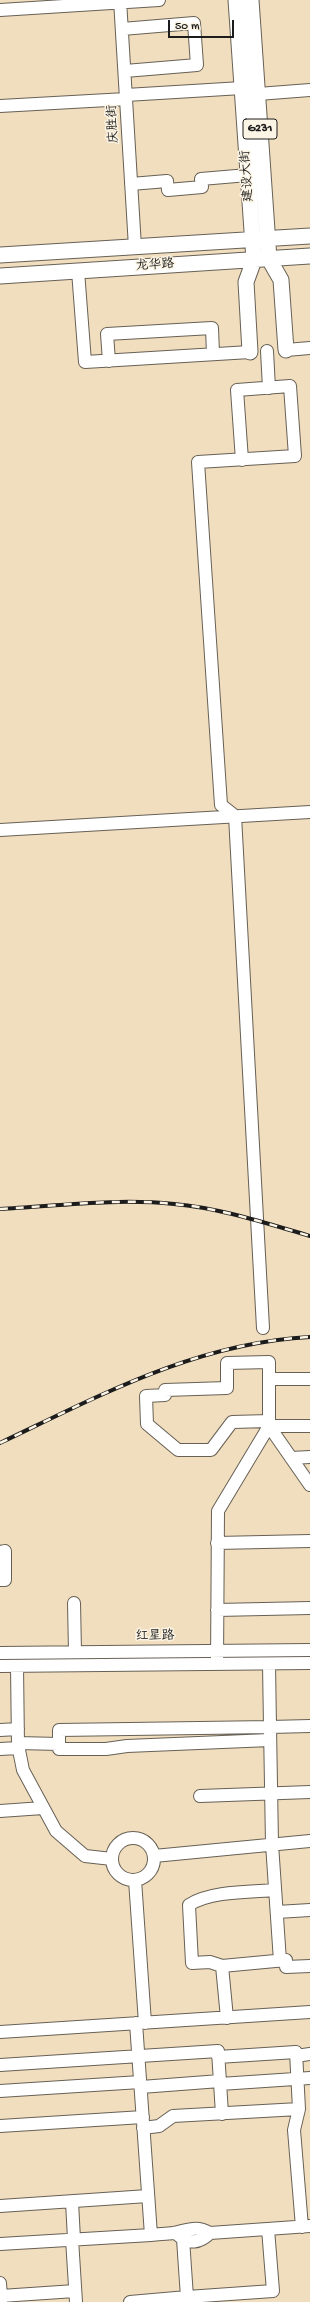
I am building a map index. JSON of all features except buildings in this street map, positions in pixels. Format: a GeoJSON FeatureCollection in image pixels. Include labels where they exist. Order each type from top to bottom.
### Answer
{"type":"FeatureCollection","features":[{"type":"Feature","properties":{"kind":"main road","name":"建设大街"},"geometry":{"type":"LineString","coordinates":[[236,0],[248,175],[260,239]]}},
{"type":"Feature","properties":{"kind":"main road","name":"建设大街"},"geometry":{"type":"LineString","coordinates":[[250,352],[246,282],[261,259],[258,94],[251,0]]}},
{"type":"Feature","properties":{"kind":"main road","name":"龙华路"},"geometry":{"type":"LineString","coordinates":[[0,255],[310,236]]}},
{"type":"Feature","properties":{"kind":"main road","name":"龙华路"},"geometry":{"type":"LineString","coordinates":[[0,276],[310,256]]}},
{"type":"Feature","properties":{"kind":"main road","name":"建设大街"},"geometry":{"type":"LineString","coordinates":[[261,259],[281,280],[286,350]]}},
{"type":"Feature","properties":{"kind":"street"},"geometry":{"type":"LineString","coordinates":[[0,10],[13,4],[159,0]]}},
{"type":"Feature","properties":{"kind":"street","name":"庆胜街"},"geometry":{"type":"LineString","coordinates":[[120,1],[135,247]]}},
{"type":"Feature","properties":{"kind":"street"},"geometry":{"type":"LineString","coordinates":[[122,29],[194,23],[197,65],[125,71]]}},
{"type":"Feature","properties":{"kind":"street"},"geometry":{"type":"LineString","coordinates":[[0,106],[242,88]]}},
{"type":"Feature","properties":{"kind":"street"},"geometry":{"type":"LineString","coordinates":[[258,94],[310,90]]}},
{"type":"Feature","properties":{"kind":"street"},"geometry":{"type":"LineString","coordinates":[[131,184],[167,181],[168,190],[202,187],[201,179],[248,175]]}},
{"type":"Feature","properties":{"kind":"street"},"geometry":{"type":"LineString","coordinates":[[78,271],[84,362],[250,352]]}},
{"type":"Feature","properties":{"kind":"street"},"geometry":{"type":"LineString","coordinates":[[109,361],[107,334],[212,328],[213,354]]}},
{"type":"Feature","properties":{"kind":"street"},"geometry":{"type":"LineString","coordinates":[[286,350],[310,348]]}},
{"type":"Feature","properties":{"kind":"street"},"geometry":{"type":"LineString","coordinates":[[267,351],[269,388]]}},
{"type":"Feature","properties":{"kind":"street"},"geometry":{"type":"LineString","coordinates":[[242,460],[237,390],[290,386],[295,456],[242,460],[198,462],[221,805],[235,816],[263,1328]]}},
{"type":"Feature","properties":{"kind":"street"},"geometry":{"type":"LineString","coordinates":[[0,830],[310,812]]}},
{"type":"Feature","properties":{"kind":"street"},"geometry":{"type":"LineString","coordinates":[[217,1664],[218,1511],[269,1424],[269,1362],[227,1363],[227,1388],[165,1390],[165,1395],[146,1396],[147,1424],[178,1450],[211,1450],[232,1422],[269,1424],[310,1426]]}},
{"type":"Feature","properties":{"kind":"street"},"geometry":{"type":"LineString","coordinates":[[269,1379],[310,1379]]}},
{"type":"Feature","properties":{"kind":"street"},"geometry":{"type":"LineString","coordinates":[[269,1424],[310,1485]]}},
{"type":"Feature","properties":{"kind":"street"},"geometry":{"type":"LineString","coordinates":[[291,1458],[310,1457]]}},
{"type":"Feature","properties":{"kind":"street"},"geometry":{"type":"LineString","coordinates":[[218,1543],[310,1541]]}},
{"type":"Feature","properties":{"kind":"street"},"geometry":{"type":"LineString","coordinates":[[0,1552],[5,1552],[5,1580],[0,1580]]}},
{"type":"Feature","properties":{"kind":"street"},"geometry":{"type":"LineString","coordinates":[[74,1603],[74,1652]]}},
{"type":"Feature","properties":{"kind":"street"},"geometry":{"type":"LineString","coordinates":[[217,1610],[310,1608]]}},
{"type":"Feature","properties":{"kind":"street","name":"红星路"},"geometry":{"type":"LineString","coordinates":[[0,1653],[310,1650]]}},
{"type":"Feature","properties":{"kind":"street"},"geometry":{"type":"LineString","coordinates":[[0,1666],[310,1663]]}},
{"type":"Feature","properties":{"kind":"street"},"geometry":{"type":"LineString","coordinates":[[269,1664],[272,1844],[280,1961]]}},
{"type":"Feature","properties":{"kind":"street"},"geometry":{"type":"LineString","coordinates":[[17,1666],[18,1745],[23,1770],[56,1831],[85,1856],[112,1859]]}},
{"type":"Feature","properties":{"kind":"street"},"geometry":{"type":"LineString","coordinates":[[270,1740],[106,1749],[59,1749],[59,1730],[310,1726]]}},
{"type":"Feature","properties":{"kind":"street"},"geometry":{"type":"LineString","coordinates":[[198,1743],[204,1728]]}},
{"type":"Feature","properties":{"kind":"street"},"geometry":{"type":"LineString","coordinates":[[0,1730],[18,1729]]}},
{"type":"Feature","properties":{"kind":"street"},"geometry":{"type":"LineString","coordinates":[[106,1749],[107,1729]]}},
{"type":"Feature","properties":{"kind":"street"},"geometry":{"type":"LineString","coordinates":[[0,1749],[18,1745],[59,1744]]}},
{"type":"Feature","properties":{"kind":"street"},"geometry":{"type":"LineString","coordinates":[[200,1796],[310,1792]]}},
{"type":"Feature","properties":{"kind":"street"},"geometry":{"type":"LineString","coordinates":[[0,1811],[43,1808]]}},
{"type":"Feature","properties":{"kind":"street"},"geometry":{"type":"LineString","coordinates":[[134,1837],[146,1842],[151,1847],[154,1856],[154,1866],[150,1872],[135,1880],[125,1878],[119,1874],[114,1868],[112,1859],[115,1847],[120,1842],[134,1837]]}},
{"type":"Feature","properties":{"kind":"street"},"geometry":{"type":"LineString","coordinates":[[154,1856],[310,1841]]}},
{"type":"Feature","properties":{"kind":"street"},"geometry":{"type":"LineString","coordinates":[[135,1880],[141,2023],[138,2056],[151,2235]]}},
{"type":"Feature","properties":{"kind":"street"},"geometry":{"type":"LineString","coordinates":[[275,1890],[231,1894],[196,1901],[189,1905],[192,1963],[210,1962],[222,1966],[286,1960],[286,1967],[310,1966]]}},
{"type":"Feature","properties":{"kind":"street"},"geometry":{"type":"LineString","coordinates":[[277,1912],[310,1910]]}},
{"type":"Feature","properties":{"kind":"street"},"geometry":{"type":"LineString","coordinates":[[222,1966],[227,2018]]}},
{"type":"Feature","properties":{"kind":"street"},"geometry":{"type":"LineString","coordinates":[[0,2032],[310,2012]]}},
{"type":"Feature","properties":{"kind":"street"},"geometry":{"type":"LineString","coordinates":[[0,2065],[218,2051],[222,2114]]}},
{"type":"Feature","properties":{"kind":"street"},"geometry":{"type":"LineString","coordinates":[[0,2244],[151,2235],[179,2236],[189,2242],[198,2241],[210,2233],[306,2226],[294,2130],[299,2109],[296,2052],[218,2056]]}},
{"type":"Feature","properties":{"kind":"street"},"geometry":{"type":"LineString","coordinates":[[296,2056],[310,2054]]}},
{"type":"Feature","properties":{"kind":"street"},"geometry":{"type":"LineString","coordinates":[[0,2091],[310,2078]]}},
{"type":"Feature","properties":{"kind":"street"},"geometry":{"type":"LineString","coordinates":[[0,2126],[143,2122],[158,2126],[173,2116],[299,2109]]}},
{"type":"Feature","properties":{"kind":"street"},"geometry":{"type":"LineString","coordinates":[[0,2206],[148,2196]]}},
{"type":"Feature","properties":{"kind":"street"},"geometry":{"type":"LineString","coordinates":[[0,2283],[1,2299],[75,2297],[72,2202]]}},
{"type":"Feature","properties":{"kind":"street"},"geometry":{"type":"LineString","coordinates":[[130,2302],[187,2297],[232,2298],[272,2291],[268,2229]]}},
{"type":"Feature","properties":{"kind":"street"},"geometry":{"type":"LineString","coordinates":[[179,2236],[187,2297]]}},
{"type":"Feature","properties":{"kind":"railway"},"geometry":{"type":"LineString","coordinates":[[0,1209],[87,1203],[152,1202],[191,1206],[225,1212],[310,1236]]}},
{"type":"Feature","properties":{"kind":"railway"},"geometry":{"type":"LineString","coordinates":[[0,1443],[112,1390],[150,1374],[188,1361],[228,1349],[268,1341],[310,1337]]}}]}
